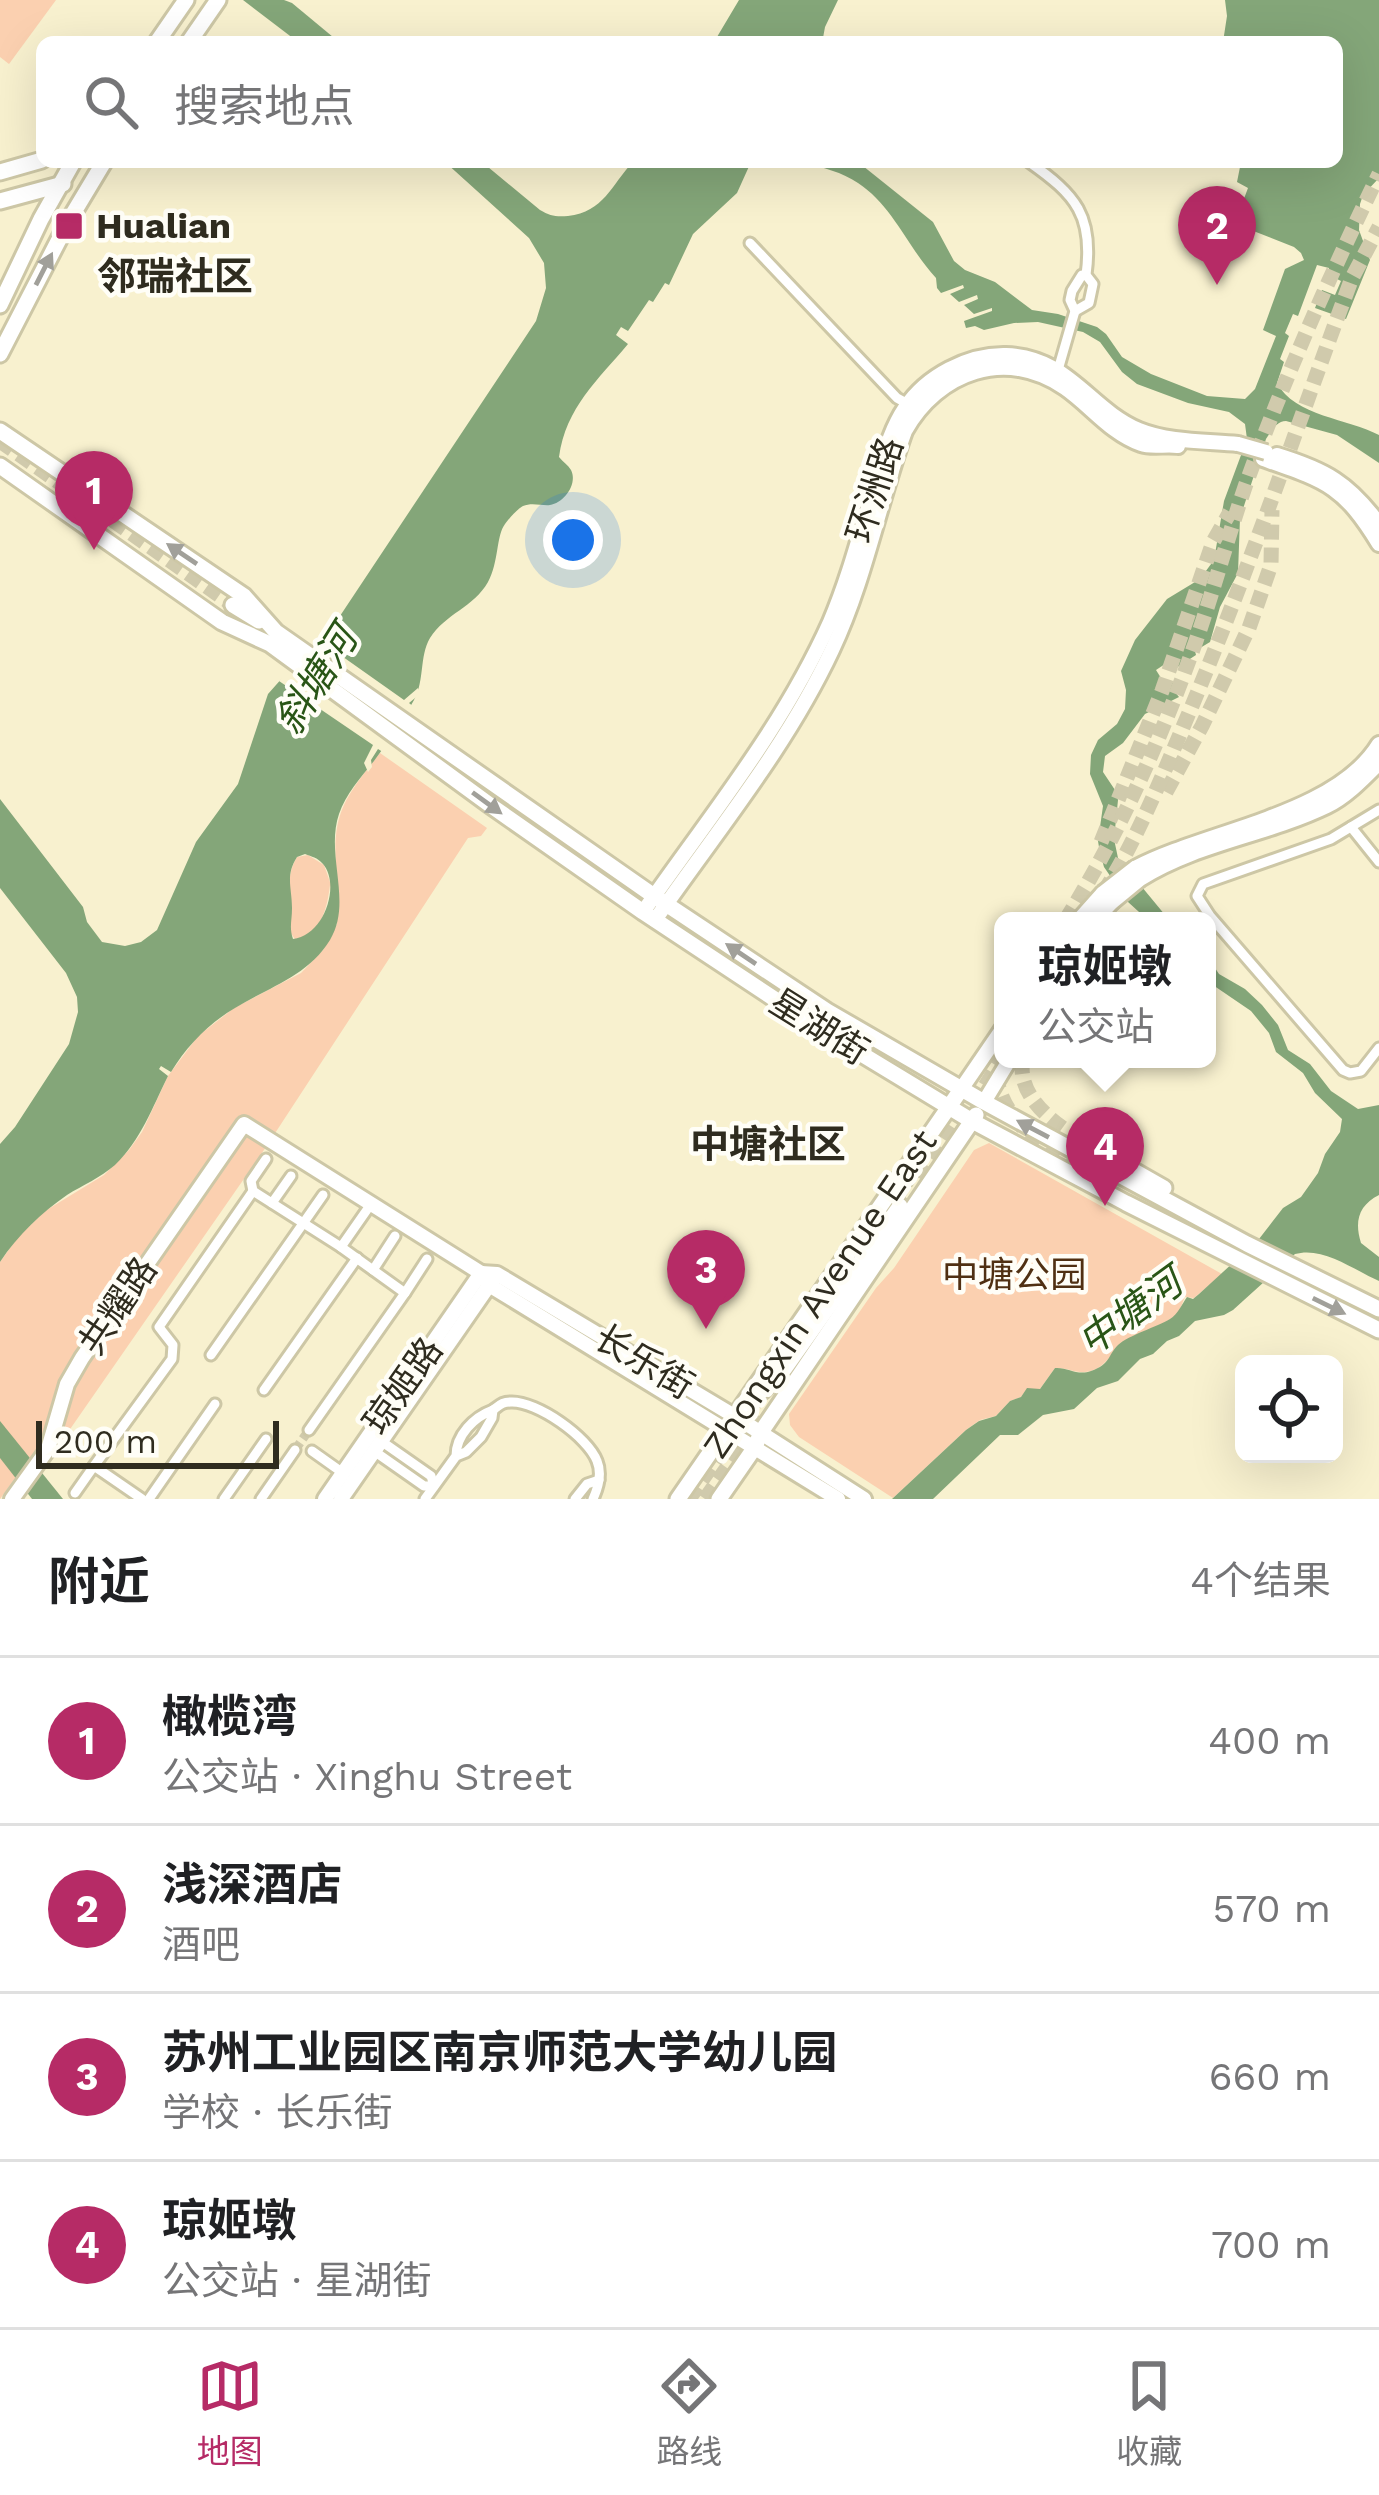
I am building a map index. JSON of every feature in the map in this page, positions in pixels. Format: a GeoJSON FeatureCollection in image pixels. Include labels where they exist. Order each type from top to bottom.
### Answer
{"type":"FeatureCollection","features":[{"type":"Feature","properties":{"kind":"main road"},"geometry":{"type":"LineString","coordinates":[[161,36],[186,0]]}},
{"type":"Feature","properties":{"kind":"main road"},"geometry":{"type":"LineString","coordinates":[[192,36],[218,0]]}},
{"type":"Feature","properties":{"kind":"main road"},"geometry":{"type":"LineString","coordinates":[[0,172],[36,162]]}},
{"type":"Feature","properties":{"kind":"main road"},"geometry":{"type":"LineString","coordinates":[[0,305],[70,168]]}},
{"type":"Feature","properties":{"kind":"main road"},"geometry":{"type":"LineString","coordinates":[[0,354],[100,168]]}},
{"type":"Feature","properties":{"kind":"main road"},"geometry":{"type":"LineString","coordinates":[[0,201],[60,184],[90,184]]}},
{"type":"Feature","properties":{"kind":"main road"},"geometry":{"type":"LineString","coordinates":[[0,431],[244,596],[273,638]]}},
{"type":"Feature","properties":{"kind":"main road"},"geometry":{"type":"LineString","coordinates":[[0,466],[222,622],[273,638]]}},
{"type":"Feature","properties":{"kind":"main road"},"geometry":{"type":"LineString","coordinates":[[230,608],[273,638]]}},
{"type":"Feature","properties":{"kind":"main road","name":"星湖街"},"geometry":{"type":"LineString","coordinates":[[273,638],[397,726],[827,1011],[984,1102],[1379,1310]]}},
{"type":"Feature","properties":{"kind":"main road","name":"星湖街"},"geometry":{"type":"LineString","coordinates":[[397,726],[490,805],[817,1027],[972,1121],[1379,1330]]}},
{"type":"Feature","properties":{"kind":"main road","name":"Zhongxin Avenue East"},"geometry":{"type":"LineString","coordinates":[[678,1499],[962,1088]]}},
{"type":"Feature","properties":{"kind":"main road","name":"Zhongxin Avenue East"},"geometry":{"type":"LineString","coordinates":[[719,1499],[984,1102]]}},
{"type":"Feature","properties":{"kind":"main road"},"geometry":{"type":"LineString","coordinates":[[1092,1147],[1225,1223],[1243,1242]]}},
{"type":"Feature","properties":{"kind":"main road"},"geometry":{"type":"LineString","coordinates":[[1079,1170],[1231,1257]]}},
{"type":"Feature","properties":{"kind":"main road"},"geometry":{"type":"LineString","coordinates":[[732,1423],[785,1368],[900,1206]]}},
{"type":"Feature","properties":{"kind":"street"},"geometry":{"type":"LineString","coordinates":[[1036,168],[1079,208],[1088,235],[1090,302],[1075,312]]}},
{"type":"Feature","properties":{"kind":"street"},"geometry":{"type":"LineString","coordinates":[[750,243],[897,398],[908,404]]}},
{"type":"Feature","properties":{"kind":"street"},"geometry":{"type":"LineString","coordinates":[[1060,363],[1075,312],[1070,299],[1074,284],[1086,275]]}},
{"type":"Feature","properties":{"kind":"street","name":"环洲路"},"geometry":{"type":"LineString","coordinates":[[649,916],[803,679],[836,607],[896,424],[908,404],[938,376],[958,365],[1008,355],[1060,363],[1110,412],[1139,430],[1167,440],[1313,466],[1342,482],[1379,524]]}},
{"type":"Feature","properties":{"kind":"street","name":"环洲路"},"geometry":{"type":"LineString","coordinates":[[660,900],[779,746],[816,683],[848,613],[905,431],[933,394],[968,373],[1011,368],[1039,374],[1064,387],[1105,423],[1145,446],[1167,440]]}},
{"type":"Feature","properties":{"kind":"street","name":"环洲路"},"geometry":{"type":"LineString","coordinates":[[1265,455],[1346,497],[1379,544]]}},
{"type":"Feature","properties":{"kind":"street"},"geometry":{"type":"LineString","coordinates":[[1089,912],[1138,873],[1204,838],[1324,795],[1352,776],[1379,744]]}},
{"type":"Feature","properties":{"kind":"street"},"geometry":{"type":"LineString","coordinates":[[1138,873],[1328,806],[1379,763]]}},
{"type":"Feature","properties":{"kind":"street"},"geometry":{"type":"LineString","coordinates":[[1207,912],[1197,896],[1204,884],[1315,845],[1379,810]]}},
{"type":"Feature","properties":{"kind":"street"},"geometry":{"type":"LineString","coordinates":[[1351,827],[1379,862]]}},
{"type":"Feature","properties":{"kind":"street"},"geometry":{"type":"LineString","coordinates":[[1099,912],[1107,897]]}},
{"type":"Feature","properties":{"kind":"street"},"geometry":{"type":"LineString","coordinates":[[1216,923],[1343,1070],[1361,1071],[1379,1048]]}},
{"type":"Feature","properties":{"kind":"street"},"geometry":{"type":"LineString","coordinates":[[962,1088],[994,1041]]}},
{"type":"Feature","properties":{"kind":"street"},"geometry":{"type":"LineString","coordinates":[[984,1102],[1005,1068]]}},
{"type":"Feature","properties":{"kind":"street","name":"长乐街"},"geometry":{"type":"LineString","coordinates":[[244,1124],[732,1423],[838,1499]]}},
{"type":"Feature","properties":{"kind":"street","name":"共耀路"},"geometry":{"type":"LineString","coordinates":[[12,1499],[48,1450],[67,1384],[82,1358],[244,1124]]}},
{"type":"Feature","properties":{"kind":"street"},"geometry":{"type":"LineString","coordinates":[[266,1159],[250,1184],[253,1191],[405,1293]]}},
{"type":"Feature","properties":{"kind":"street"},"geometry":{"type":"LineString","coordinates":[[272,1203],[291,1176]]}},
{"type":"Feature","properties":{"kind":"street"},"geometry":{"type":"LineString","coordinates":[[75,1493],[172,1359],[172,1345],[159,1327],[253,1191]]}},
{"type":"Feature","properties":{"kind":"street"},"geometry":{"type":"LineString","coordinates":[[211,1355],[323,1195]]}},
{"type":"Feature","properties":{"kind":"street"},"geometry":{"type":"LineString","coordinates":[[341,1247],[371,1204]]}},
{"type":"Feature","properties":{"kind":"street"},"geometry":{"type":"LineString","coordinates":[[373,1270],[395,1236]]}},
{"type":"Feature","properties":{"kind":"street"},"geometry":{"type":"LineString","coordinates":[[264,1390],[357,1258]]}},
{"type":"Feature","properties":{"kind":"street"},"geometry":{"type":"LineString","coordinates":[[309,1430],[427,1258]]}},
{"type":"Feature","properties":{"kind":"street","name":"琼姬路"},"geometry":{"type":"LineString","coordinates":[[341,1499],[489,1278]]}},
{"type":"Feature","properties":{"kind":"street","name":"琼姬路"},"geometry":{"type":"LineString","coordinates":[[325,1499],[489,1278]]}},
{"type":"Feature","properties":{"kind":"street"},"geometry":{"type":"LineString","coordinates":[[425,1499],[456,1456],[481,1437],[493,1410],[517,1402],[565,1426],[594,1455],[599,1480],[593,1499]]}},
{"type":"Feature","properties":{"kind":"street"},"geometry":{"type":"LineString","coordinates":[[94,1466],[146,1499],[215,1404]]}},
{"type":"Feature","properties":{"kind":"street"},"geometry":{"type":"LineString","coordinates":[[224,1499],[266,1439]]}},
{"type":"Feature","properties":{"kind":"street","name":"长乐街"},"geometry":{"type":"LineString","coordinates":[[758,1440],[865,1499]]}},
{"type":"Feature","properties":{"kind":"street"},"geometry":{"type":"LineString","coordinates":[[378,1446],[424,1486],[434,1486]]}},
{"type":"Feature","properties":{"kind":"street"},"geometry":{"type":"LineString","coordinates":[[261,1499],[295,1450]]}},
{"type":"Feature","properties":{"kind":"street"},"geometry":{"type":"LineString","coordinates":[[312,1451],[343,1473]]}},
{"type":"Feature","properties":{"kind":"street"},"geometry":{"type":"LineString","coordinates":[[575,1499],[587,1484],[599,1480]]}},
{"type":"Feature","properties":{"kind":"green space"},"geometry":{"type":"Polygon","coordinates":[[[0,0],[56,0],[9,64],[0,57],[0,0]]]}},
{"type":"Feature","properties":{"kind":"green space"},"geometry":{"type":"Polygon","coordinates":[[[380,753],[487,828],[481,836],[468,838],[266,1147],[41,1471],[30,1458],[0,1499],[0,1262],[45,1211],[104,1175],[129,1150],[168,1076],[198,1036],[234,1008],[301,973],[323,950],[337,924],[330,885],[317,926],[295,939],[289,931],[293,866],[297,857],[308,855],[324,865],[330,882],[337,880],[336,840],[342,811],[380,753]]]}},
{"type":"Feature","properties":{"kind":"green space","name":"中塘公园"},"geometry":{"type":"Polygon","coordinates":[[[989,1143],[1222,1274],[1194,1298],[1185,1297],[1172,1318],[1125,1342],[1096,1369],[1055,1368],[1040,1389],[1027,1389],[996,1416],[966,1430],[893,1498],[799,1437],[789,1414],[974,1150],[989,1143]]]}},
{"type":"Feature","properties":{"kind":"water"},"geometry":{"type":"Polygon","coordinates":[[[243,0],[292,3],[332,36],[290,36],[243,0]]]}},
{"type":"Feature","properties":{"kind":"water"},"geometry":{"type":"Polygon","coordinates":[[[739,0],[838,0],[823,36],[718,36],[739,0]]]}},
{"type":"Feature","properties":{"kind":"water"},"geometry":{"type":"Polygon","coordinates":[[[1225,0],[1379,0],[1379,178],[1363,195],[1359,230],[1370,260],[1346,319],[1315,308],[1322,290],[1335,295],[1341,281],[1329,275],[1329,268],[1317,265],[1298,316],[1293,314],[1285,333],[1289,336],[1277,383],[1309,410],[1379,435],[1379,463],[1337,435],[1286,421],[1266,439],[1240,518],[1238,573],[1220,607],[1210,642],[1176,668],[1171,660],[1156,670],[1166,686],[1174,682],[1179,697],[1145,714],[1123,743],[1105,756],[1103,772],[1118,800],[1114,839],[1118,858],[1163,912],[1139,912],[1104,867],[1098,841],[1103,806],[1090,774],[1091,755],[1125,709],[1121,671],[1135,640],[1167,599],[1200,579],[1214,560],[1224,501],[1247,439],[1245,424],[1229,412],[1137,384],[1100,342],[1083,332],[1038,322],[966,328],[964,321],[992,308],[974,314],[964,305],[978,299],[977,295],[959,302],[950,294],[963,285],[941,293],[936,278],[870,192],[823,168],[866,168],[933,222],[954,261],[995,282],[1032,310],[1097,327],[1122,357],[1151,374],[1207,396],[1245,399],[1255,389],[1276,336],[1263,330],[1285,269],[1304,260],[1294,247],[1233,223],[1228,223],[1221,241],[1210,242],[1230,200],[1242,204],[1248,188],[1237,182],[1240,168],[1343,168],[1343,36],[1224,36],[1225,0]]]}},
{"type":"Feature","properties":{"kind":"water","name":"斜塘河"},"geometry":{"type":"Polygon","coordinates":[[[452,168],[489,168],[540,210],[560,216],[599,203],[628,168],[748,168],[737,193],[693,234],[669,285],[665,283],[653,302],[649,300],[628,331],[621,327],[616,335],[628,344],[585,395],[563,439],[559,457],[573,475],[568,492],[560,501],[526,505],[513,515],[502,529],[488,582],[430,638],[414,700],[339,814],[335,846],[339,910],[330,940],[299,972],[216,1021],[171,1072],[161,1066],[168,1076],[124,1155],[48,1209],[0,1262],[0,1144],[69,1044],[78,1012],[66,973],[0,888],[0,799],[83,907],[87,922],[102,942],[125,946],[157,930],[196,842],[238,784],[268,694],[334,625],[536,321],[546,288],[544,263],[529,238],[452,168]],[[305,854],[297,857],[291,870],[293,939],[313,929],[326,908],[330,884],[321,862],[305,854]]]}},
{"type":"Feature","properties":{"kind":"water"},"geometry":{"type":"Polygon","coordinates":[[[1216,970],[1262,1005],[1278,1025],[1288,1050],[1310,1064],[1331,1091],[1358,1109],[1379,1105],[1379,1195],[1363,1209],[1358,1228],[1361,1243],[1379,1257],[1379,1281],[1327,1256],[1295,1254],[1233,1310],[1195,1321],[1074,1409],[1043,1415],[1018,1435],[1000,1435],[933,1499],[892,1499],[966,1430],[996,1416],[1027,1388],[1040,1389],[1055,1368],[1091,1371],[1105,1363],[1123,1341],[1173,1317],[1187,1297],[1193,1299],[1259,1239],[1283,1208],[1301,1197],[1340,1132],[1342,1119],[1315,1093],[1303,1073],[1276,1052],[1269,1033],[1251,1011],[1216,987],[1216,970]]]}},
{"type":"Feature","properties":{"kind":"water"},"geometry":{"type":"Polygon","coordinates":[[[0,1421],[63,1499],[32,1499],[0,1458],[0,1421]]]}},
{"type":"Feature","properties":{"kind":"pier"},"geometry":{"type":"Polygon","coordinates":[[[312,635],[404,700],[418,688],[420,694],[409,703],[415,708],[386,754],[378,749],[368,772],[364,763],[373,745],[279,681],[312,635]]]}},
{"type":"Feature","properties":{"kind":"tunnel"},"geometry":{"type":"LineString","coordinates":[[1070,912],[1154,749],[1276,405],[1379,174]]}},
{"type":"Feature","properties":{"kind":"tunnel"},"geometry":{"type":"LineString","coordinates":[[1103,893],[1146,812],[1206,672],[1352,278],[1379,227]]}},
{"type":"Feature","properties":{"kind":"tunnel"},"geometry":{"type":"LineString","coordinates":[[0,441],[233,605]]}},
{"type":"Feature","properties":{"kind":"tunnel"},"geometry":{"type":"LineString","coordinates":[[1166,792],[1249,628],[1271,565],[1272,510]]}},
{"type":"Feature","properties":{"kind":"tunnel"},"geometry":{"type":"LineString","coordinates":[[1101,842],[1162,691],[1213,542],[1230,512]]}},
{"type":"Feature","properties":{"kind":"tunnel"},"geometry":{"type":"LineString","coordinates":[[961,1125],[996,1068]]}},
{"type":"Feature","properties":{"kind":"tunnel"},"geometry":{"type":"LineString","coordinates":[[1022,1068],[1026,1088],[1043,1112],[1092,1147]]}},
{"type":"Feature","properties":{"kind":"tunnel"},"geometry":{"type":"LineString","coordinates":[[996,1074],[1015,1119],[1079,1170]]}},
{"type":"Feature","properties":{"kind":"tunnel"},"geometry":{"type":"LineString","coordinates":[[919,1178],[962,1113]]}},
{"type":"Feature","properties":{"kind":"tunnel"},"geometry":{"type":"LineString","coordinates":[[854,1259],[918,1165]]}},
{"type":"Feature","properties":{"kind":"tunnel"},"geometry":{"type":"LineString","coordinates":[[689,1499],[769,1383]]}},
{"type":"Feature","properties":{"kind":"tunnel"},"geometry":{"type":"LineString","coordinates":[[705,1499],[762,1418]]}},
{"type":"Feature","properties":{"kind":"tunnel"},"geometry":{"type":"LineString","coordinates":[[295,1450],[309,1430]]}},
{"type":"Feature","properties":{"kind":"place","name":"Hualian"},"geometry":{"type":"Point","coordinates":[69,226]}},
{"type":"Feature","properties":{"kind":"place","name":"浅深酒店"},"geometry":{"type":"Point","coordinates":[1217,285]}},
{"type":"Feature","properties":{"kind":"place","name":"橄榄湾"},"geometry":{"type":"Point","coordinates":[94,550]}},
{"type":"Feature","properties":{"kind":"place","name":"琼姬墩"},"geometry":{"type":"Point","coordinates":[1105,1206]}},
{"type":"Feature","properties":{"kind":"place","name":"苏州工业园区南京师范大学幼儿园"},"geometry":{"type":"Point","coordinates":[706,1329]}},
{"type":"Feature","properties":{"kind":"district","name":"邻瑞社区"},"geometry":{"type":"Point","coordinates":[175,276]}},
{"type":"Feature","properties":{"kind":"district","name":"中塘社区"},"geometry":{"type":"Point","coordinates":[768,1144]}},
{"type":"Feature","properties":{"kind":"water label","name":"中塘河"},"geometry":{"type":"Point","coordinates":[1130,1312]}}]}
